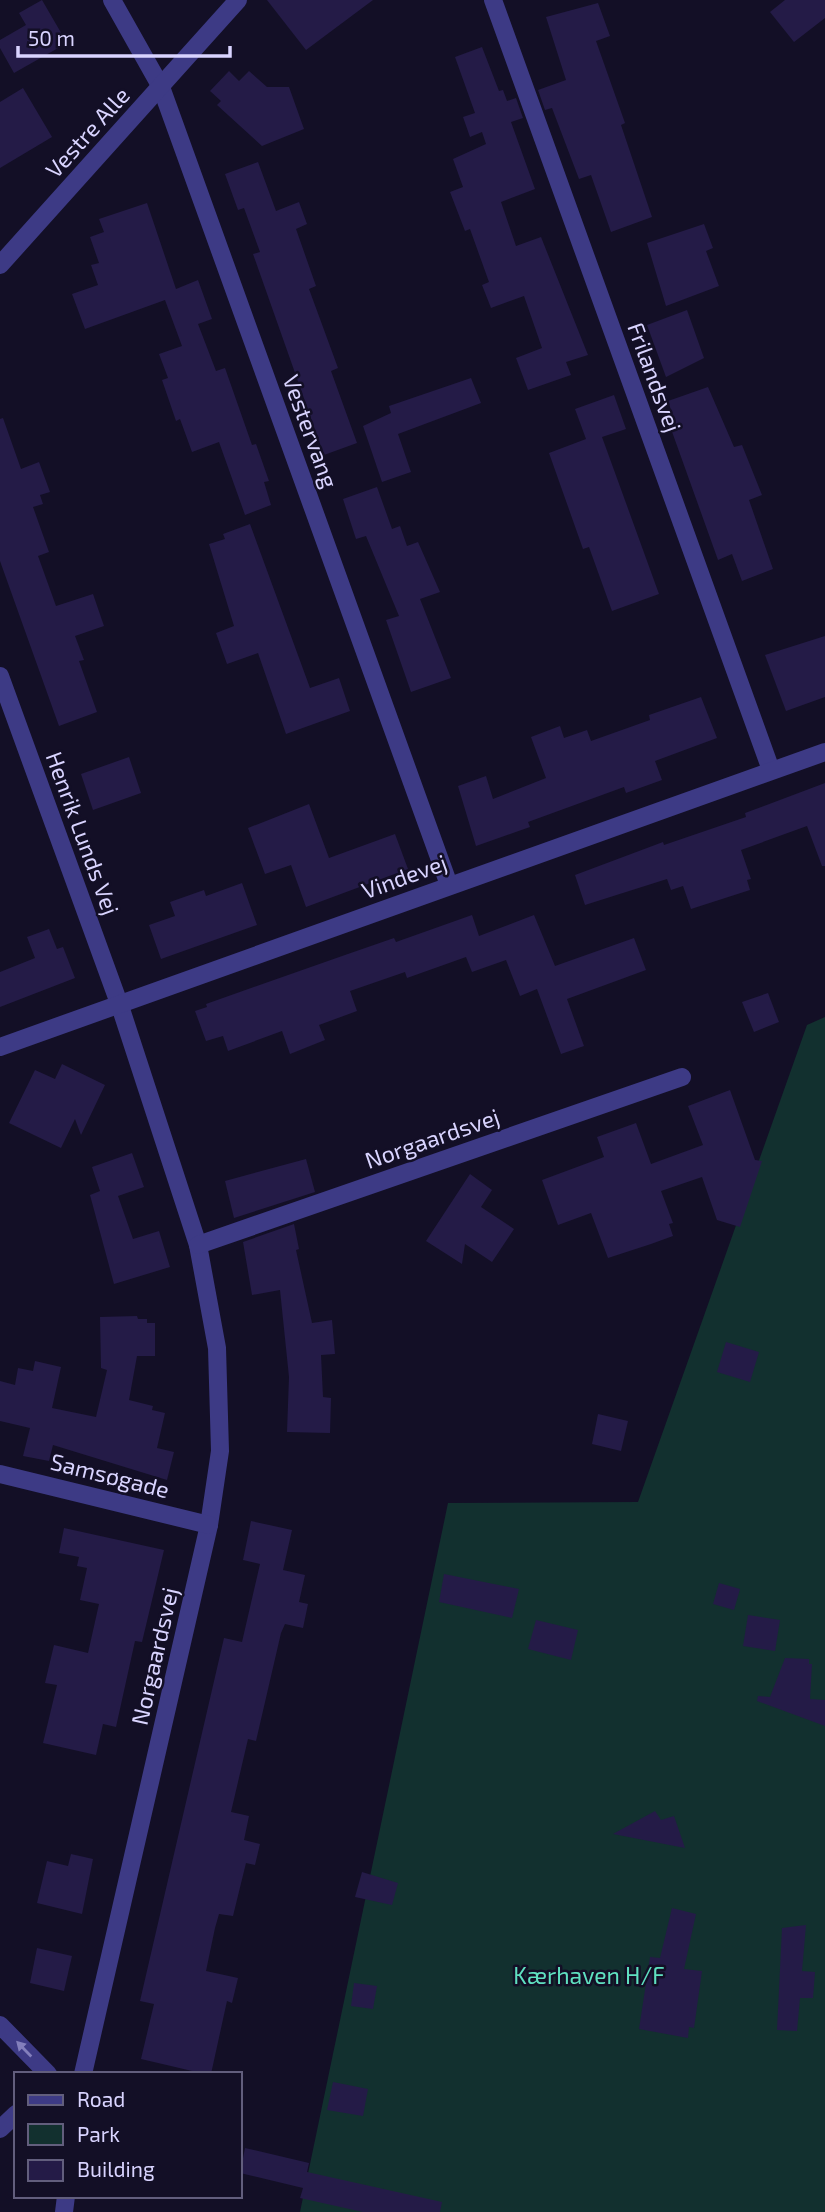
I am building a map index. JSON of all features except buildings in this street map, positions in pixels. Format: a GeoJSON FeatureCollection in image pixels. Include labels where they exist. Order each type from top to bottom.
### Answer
{"type":"FeatureCollection","features":[{"type":"Feature","properties":{"kind":"street","name":"Vestervang"},"geometry":{"type":"LineString","coordinates":[[112,0],[161,87],[449,885]]}},
{"type":"Feature","properties":{"kind":"street","name":"Vestre Alle"},"geometry":{"type":"LineString","coordinates":[[0,265],[238,0]]}},
{"type":"Feature","properties":{"kind":"street","name":"Frilandsvej"},"geometry":{"type":"LineString","coordinates":[[493,0],[771,770]]}},
{"type":"Feature","properties":{"kind":"street","name":"Henrik Lunds Vej"},"geometry":{"type":"LineString","coordinates":[[0,676],[120,1006]]}},
{"type":"Feature","properties":{"kind":"street","name":"Vindevej"},"geometry":{"type":"LineString","coordinates":[[0,1047],[825,752]]}},
{"type":"Feature","properties":{"kind":"street","name":"Norgaardsvej"},"geometry":{"type":"LineString","coordinates":[[83,2072],[209,1525],[220,1451],[217,1348],[198,1245],[120,1006]]}},
{"type":"Feature","properties":{"kind":"street","name":"Norgaardsvej"},"geometry":{"type":"LineString","coordinates":[[198,1245],[682,1077]]}},
{"type":"Feature","properties":{"kind":"street","name":"Samsøgade"},"geometry":{"type":"LineString","coordinates":[[0,1474],[209,1525]]}},
{"type":"Feature","properties":{"kind":"street"},"geometry":{"type":"LineString","coordinates":[[0,2025],[46,2072]]}},
{"type":"Feature","properties":{"kind":"street"},"geometry":{"type":"LineString","coordinates":[[0,2129],[14,2116]]}},
{"type":"Feature","properties":{"kind":"green space","name":"Kærhaven H/F"},"geometry":{"type":"Polygon","coordinates":[[[825,1017],[825,2212],[300,2212],[448,1503],[638,1502],[807,1025],[825,1017]]]}}]}
